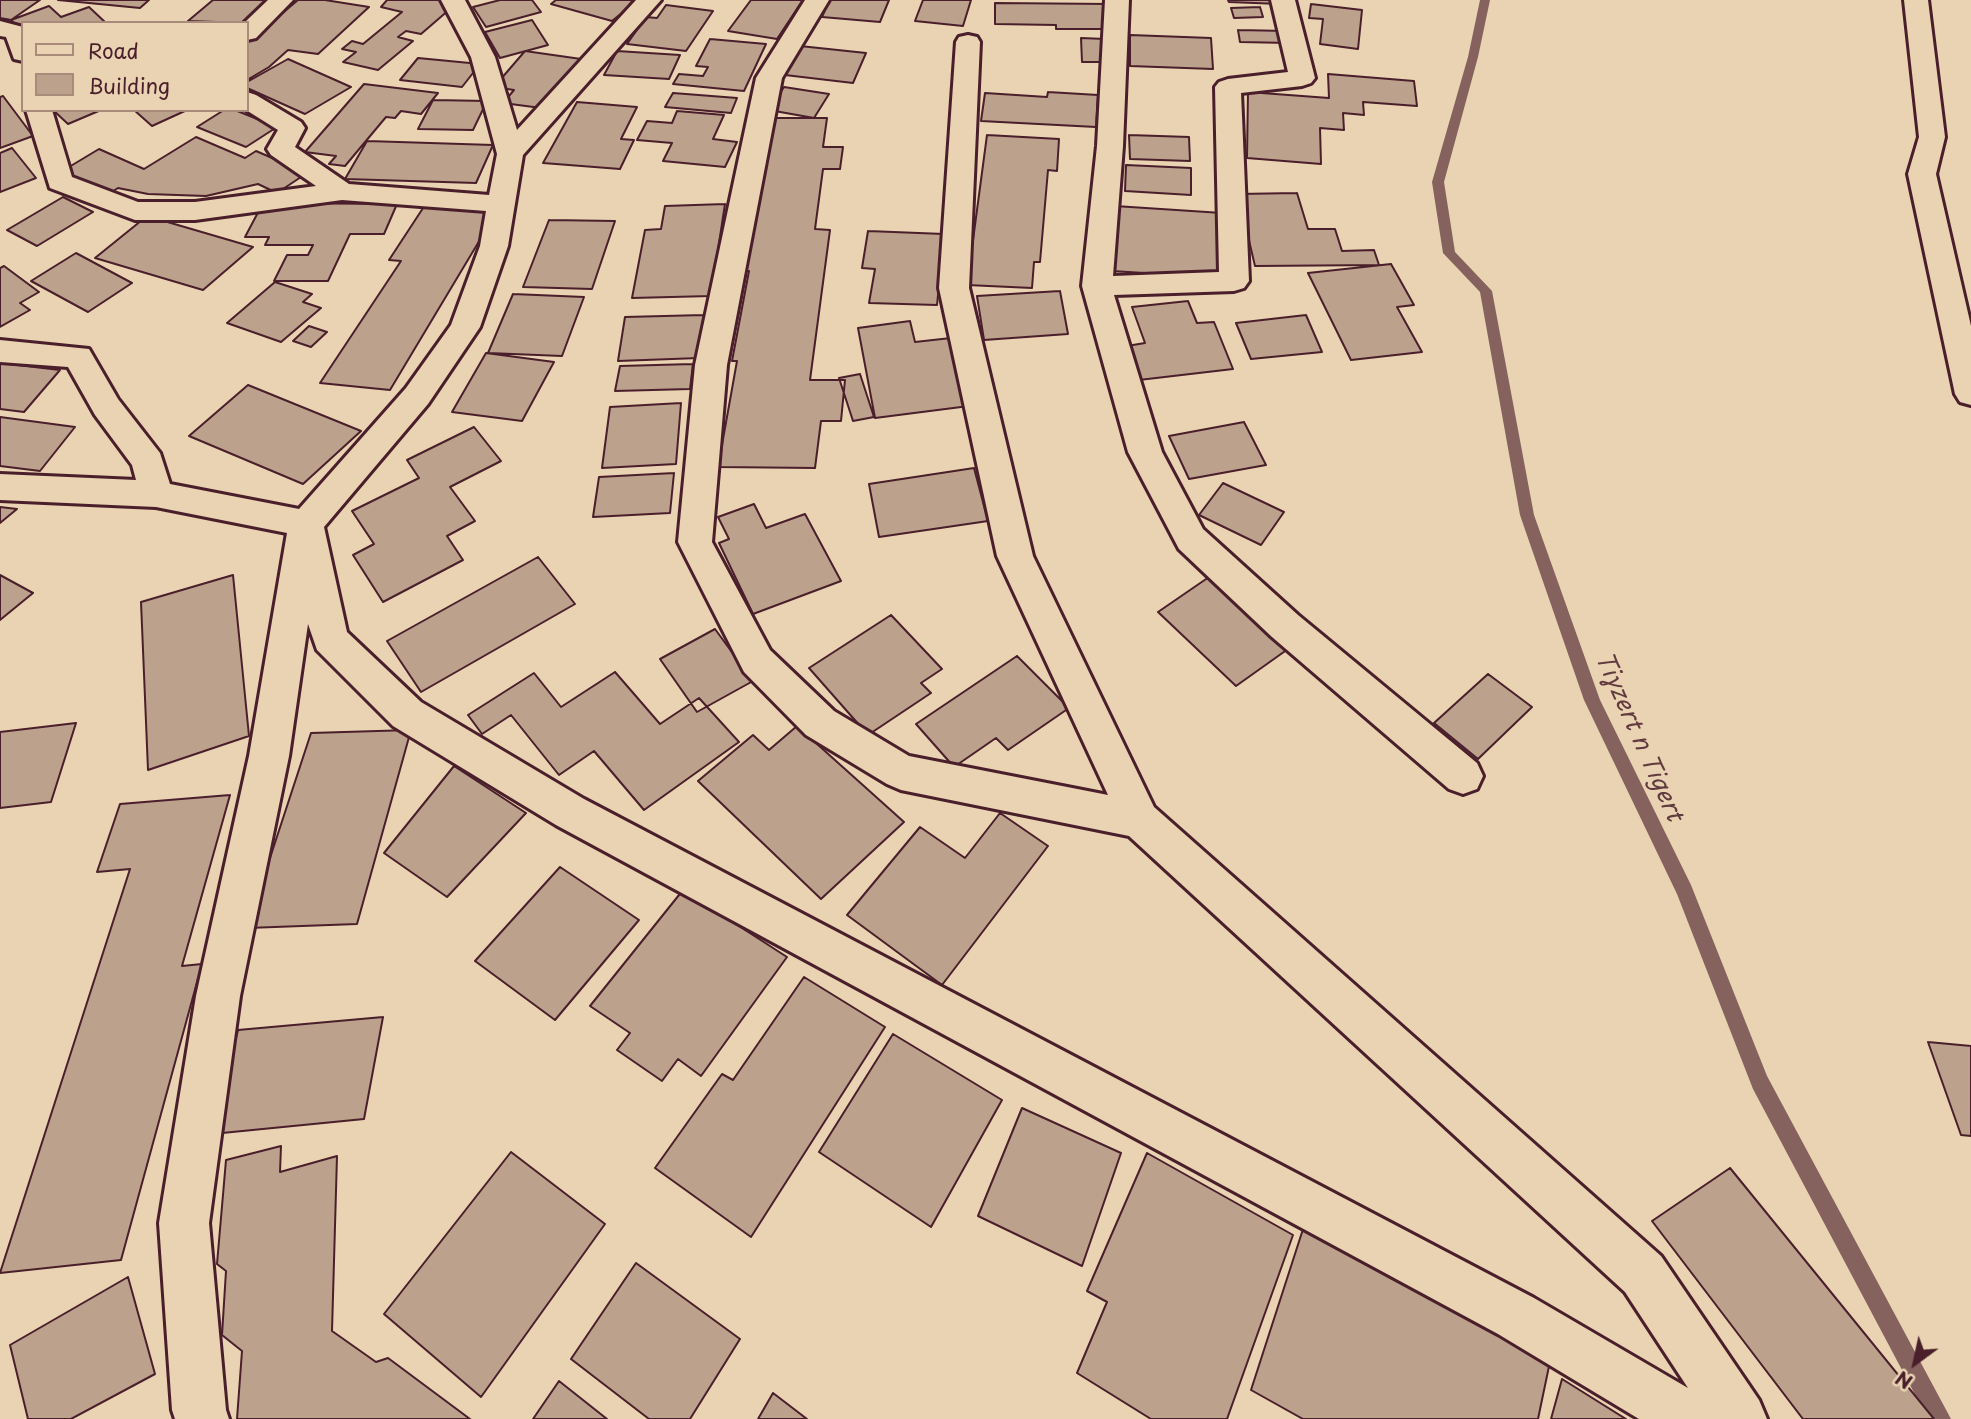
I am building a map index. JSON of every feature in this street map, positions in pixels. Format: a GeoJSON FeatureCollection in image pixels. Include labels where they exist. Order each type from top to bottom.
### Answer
{"type":"FeatureCollection","features":[{"type":"Feature","properties":{"kind":"street"},"geometry":{"type":"LineString","coordinates":[[248,32],[281,0]]}},
{"type":"Feature","properties":{"kind":"street"},"geometry":{"type":"LineString","coordinates":[[202,1419],[199,1410],[184,1223],[218,996],[270,756],[306,524],[417,396],[465,327],[494,246],[510,154],[483,57],[453,0]]}},
{"type":"Feature","properties":{"kind":"street"},"geometry":{"type":"LineString","coordinates":[[510,154],[596,55],[649,0]]}},
{"type":"Feature","properties":{"kind":"street"},"geometry":{"type":"LineString","coordinates":[[817,0],[769,78],[710,365],[695,542],[757,661],[820,723],[901,772],[1140,820]]}},
{"type":"Feature","properties":{"kind":"street"},"geometry":{"type":"LineString","coordinates":[[1117,0],[1110,146],[1097,286],[1145,452],[1191,539],[1285,626],[1463,776]]}},
{"type":"Feature","properties":{"kind":"street"},"geometry":{"type":"LineString","coordinates":[[1097,286],[1234,281],[1228,86],[1302,78],[1283,0]]}},
{"type":"Feature","properties":{"kind":"street"},"geometry":{"type":"LineString","coordinates":[[1916,0],[1932,137],[1922,174],[1971,394]]}},
{"type":"Feature","properties":{"kind":"street"},"geometry":{"type":"LineString","coordinates":[[0,28],[17,33],[21,47]]}},
{"type":"Feature","properties":{"kind":"street"},"geometry":{"type":"LineString","coordinates":[[968,42],[954,288],[1015,556],[1140,820],[1643,1274],[1740,1419]]}},
{"type":"Feature","properties":{"kind":"street"},"geometry":{"type":"LineString","coordinates":[[248,101],[292,128],[280,149],[342,192]]}},
{"type":"Feature","properties":{"kind":"street"},"geometry":{"type":"LineString","coordinates":[[40,112],[60,181],[135,211],[195,211],[342,192],[501,204]]}},
{"type":"Feature","properties":{"kind":"street"},"geometry":{"type":"LineString","coordinates":[[0,351],[78,357],[106,407],[148,462],[156,494]]}},
{"type":"Feature","properties":{"kind":"street"},"geometry":{"type":"LineString","coordinates":[[0,487],[156,494],[306,524]]}},
{"type":"Feature","properties":{"kind":"street"},"geometry":{"type":"LineString","coordinates":[[306,524],[330,639],[407,714],[570,812],[1516,1316],[1690,1419]]}},
{"type":"Feature","properties":{"kind":"building"},"geometry":{"type":"Polygon","coordinates":[[[0,0],[40,0],[11,20],[0,18],[0,0]]]}},
{"type":"Feature","properties":{"kind":"building"},"geometry":{"type":"Polygon","coordinates":[[[58,0],[149,0],[140,8],[58,0]]]}},
{"type":"Feature","properties":{"kind":"building"},"geometry":{"type":"Polygon","coordinates":[[[213,0],[271,0],[247,21],[188,21],[213,0]]]}},
{"type":"Feature","properties":{"kind":"building"},"geometry":{"type":"Polygon","coordinates":[[[298,0],[325,0],[369,7],[318,54],[288,50],[269,67],[248,79],[248,42],[298,0]]]}},
{"type":"Feature","properties":{"kind":"building"},"geometry":{"type":"Polygon","coordinates":[[[387,0],[444,0],[450,9],[421,34],[406,31],[398,37],[413,41],[378,70],[343,62],[356,52],[342,49],[352,41],[363,44],[402,12],[381,7],[387,0]]]}},
{"type":"Feature","properties":{"kind":"building"},"geometry":{"type":"Polygon","coordinates":[[[500,0],[532,0],[541,12],[486,27],[473,7],[500,0]]]}},
{"type":"Feature","properties":{"kind":"building"},"geometry":{"type":"Polygon","coordinates":[[[556,0],[638,0],[612,21],[551,4],[556,0]]]}},
{"type":"Feature","properties":{"kind":"building"},"geometry":{"type":"Polygon","coordinates":[[[751,0],[803,0],[777,39],[728,31],[751,0]]]}},
{"type":"Feature","properties":{"kind":"building"},"geometry":{"type":"Polygon","coordinates":[[[829,0],[889,0],[880,22],[822,17],[829,0]]]}},
{"type":"Feature","properties":{"kind":"building"},"geometry":{"type":"Polygon","coordinates":[[[923,0],[971,0],[963,26],[915,21],[923,0]]]}},
{"type":"Feature","properties":{"kind":"building"},"geometry":{"type":"Polygon","coordinates":[[[1228,0],[1280,0],[1280,4],[1229,2],[1228,0]]]}},
{"type":"Feature","properties":{"kind":"building"},"geometry":{"type":"Polygon","coordinates":[[[995,3],[1110,4],[1113,29],[1056,29],[1056,25],[995,24],[995,3]]]}},
{"type":"Feature","properties":{"kind":"building"},"geometry":{"type":"Polygon","coordinates":[[[1311,4],[1362,10],[1358,49],[1320,44],[1323,19],[1309,18],[1311,4]]]}},
{"type":"Feature","properties":{"kind":"building"},"geometry":{"type":"Polygon","coordinates":[[[666,5],[713,11],[686,51],[627,44],[646,17],[657,18],[666,5]]]}},
{"type":"Feature","properties":{"kind":"building"},"geometry":{"type":"Polygon","coordinates":[[[49,6],[61,17],[89,7],[104,21],[21,21],[21,30],[11,20],[49,6]]]}},
{"type":"Feature","properties":{"kind":"building"},"geometry":{"type":"Polygon","coordinates":[[[1260,7],[1263,17],[1234,18],[1231,8],[1260,7]]]}},
{"type":"Feature","properties":{"kind":"building"},"geometry":{"type":"Polygon","coordinates":[[[532,20],[548,45],[500,58],[485,32],[532,20]]]}},
{"type":"Feature","properties":{"kind":"building"},"geometry":{"type":"Polygon","coordinates":[[[1238,30],[1287,31],[1289,43],[1240,42],[1238,30]]]}},
{"type":"Feature","properties":{"kind":"building"},"geometry":{"type":"Polygon","coordinates":[[[1130,35],[1211,38],[1213,69],[1130,66],[1130,35]]]}},
{"type":"Feature","properties":{"kind":"building"},"geometry":{"type":"Polygon","coordinates":[[[1081,38],[1105,39],[1107,62],[1082,62],[1081,38]]]}},
{"type":"Feature","properties":{"kind":"building"},"geometry":{"type":"Polygon","coordinates":[[[710,39],[766,44],[744,91],[673,84],[679,74],[703,76],[708,67],[696,66],[710,39]]]}},
{"type":"Feature","properties":{"kind":"building"},"geometry":{"type":"Polygon","coordinates":[[[800,46],[866,53],[853,83],[785,75],[800,46]]]}},
{"type":"Feature","properties":{"kind":"building"},"geometry":{"type":"Polygon","coordinates":[[[525,51],[581,59],[541,108],[503,103],[514,90],[494,87],[525,51]]]}},
{"type":"Feature","properties":{"kind":"building"},"geometry":{"type":"Polygon","coordinates":[[[617,51],[680,55],[669,79],[604,75],[617,51]]]}},
{"type":"Feature","properties":{"kind":"building"},"geometry":{"type":"Polygon","coordinates":[[[418,58],[480,64],[462,87],[400,80],[418,58]]]}},
{"type":"Feature","properties":{"kind":"building"},"geometry":{"type":"Polygon","coordinates":[[[288,59],[351,87],[305,114],[248,88],[248,81],[288,59]]]}},
{"type":"Feature","properties":{"kind":"building"},"geometry":{"type":"Polygon","coordinates":[[[1328,74],[1414,81],[1417,106],[1363,102],[1364,115],[1343,113],[1344,130],[1320,128],[1321,164],[1247,158],[1248,92],[1329,98],[1328,74]]]}},
{"type":"Feature","properties":{"kind":"building"},"geometry":{"type":"Polygon","coordinates":[[[364,84],[438,93],[421,114],[401,111],[395,118],[386,117],[345,166],[329,164],[336,156],[305,152],[364,84]]]}},
{"type":"Feature","properties":{"kind":"building"},"geometry":{"type":"Polygon","coordinates":[[[784,87],[829,94],[814,118],[769,110],[784,87]]]}},
{"type":"Feature","properties":{"kind":"building"},"geometry":{"type":"Polygon","coordinates":[[[1048,92],[1098,95],[1096,127],[981,121],[985,93],[1047,97],[1048,92]]]}},
{"type":"Feature","properties":{"kind":"building"},"geometry":{"type":"Polygon","coordinates":[[[673,93],[737,98],[731,113],[665,107],[673,93]]]}},
{"type":"Feature","properties":{"kind":"building"},"geometry":{"type":"Polygon","coordinates":[[[3,96],[33,136],[0,148],[0,97],[3,96]]]}},
{"type":"Feature","properties":{"kind":"building"},"geometry":{"type":"Polygon","coordinates":[[[433,100],[487,101],[473,130],[418,129],[433,100]]]}},
{"type":"Feature","properties":{"kind":"building"},"geometry":{"type":"Polygon","coordinates":[[[577,102],[637,107],[621,139],[634,140],[620,169],[543,163],[577,102]]]}},
{"type":"Feature","properties":{"kind":"building"},"geometry":{"type":"Polygon","coordinates":[[[677,111],[724,115],[713,139],[737,142],[725,167],[663,161],[672,143],[637,140],[647,121],[672,123],[677,111]]]}},
{"type":"Feature","properties":{"kind":"building"},"geometry":{"type":"Polygon","coordinates":[[[55,112],[96,112],[68,124],[55,112]]]}},
{"type":"Feature","properties":{"kind":"building"},"geometry":{"type":"Polygon","coordinates":[[[136,112],[183,112],[152,126],[136,112]]]}},
{"type":"Feature","properties":{"kind":"building"},"geometry":{"type":"Polygon","coordinates":[[[221,112],[240,112],[277,127],[246,147],[197,127],[221,112]]]}},
{"type":"Feature","properties":{"kind":"building"},"geometry":{"type":"Polygon","coordinates":[[[771,118],[827,118],[823,147],[843,147],[840,169],[823,169],[815,229],[830,230],[810,380],[845,380],[841,421],[821,421],[815,468],[718,467],[737,361],[732,361],[749,271],[742,271],[771,118]]]}},
{"type":"Feature","properties":{"kind":"building"},"geometry":{"type":"Polygon","coordinates":[[[987,135],[1059,139],[1057,171],[1048,170],[1040,262],[1034,262],[1032,288],[967,285],[987,135]]]}},
{"type":"Feature","properties":{"kind":"building"},"geometry":{"type":"Polygon","coordinates":[[[1129,135],[1189,137],[1190,161],[1130,159],[1129,135]]]}},
{"type":"Feature","properties":{"kind":"building"},"geometry":{"type":"Polygon","coordinates":[[[196,137],[245,158],[256,151],[307,173],[277,193],[258,184],[206,196],[148,194],[118,188],[107,195],[59,173],[99,149],[144,169],[196,137]]]}},
{"type":"Feature","properties":{"kind":"building"},"geometry":{"type":"Polygon","coordinates":[[[367,141],[493,145],[476,183],[345,179],[367,141]]]}},
{"type":"Feature","properties":{"kind":"building"},"geometry":{"type":"Polygon","coordinates":[[[12,148],[36,178],[0,192],[0,153],[12,148]]]}},
{"type":"Feature","properties":{"kind":"building"},"geometry":{"type":"Polygon","coordinates":[[[1126,165],[1191,168],[1191,195],[1125,191],[1126,165]]]}},
{"type":"Feature","properties":{"kind":"building"},"geometry":{"type":"Polygon","coordinates":[[[1297,193],[1308,229],[1335,229],[1342,251],[1374,250],[1379,265],[1255,266],[1238,194],[1297,193]]]}},
{"type":"Feature","properties":{"kind":"building"},"geometry":{"type":"Polygon","coordinates":[[[63,197],[93,212],[37,246],[7,230],[63,197]]]}},
{"type":"Feature","properties":{"kind":"building"},"geometry":{"type":"Polygon","coordinates":[[[427,202],[499,208],[390,390],[320,383],[401,261],[389,260],[427,202]]]}},
{"type":"Feature","properties":{"kind":"building"},"geometry":{"type":"Polygon","coordinates":[[[263,203],[397,204],[384,234],[350,234],[328,281],[274,281],[287,255],[308,255],[313,245],[265,245],[269,237],[245,237],[263,203]]]}},
{"type":"Feature","properties":{"kind":"building"},"geometry":{"type":"Polygon","coordinates":[[[725,204],[711,296],[632,298],[645,230],[661,229],[665,206],[725,204]]]}},
{"type":"Feature","properties":{"kind":"building"},"geometry":{"type":"Polygon","coordinates":[[[1115,206],[1222,213],[1224,278],[1112,271],[1115,206]]]}},
{"type":"Feature","properties":{"kind":"building"},"geometry":{"type":"Polygon","coordinates":[[[147,216],[253,247],[203,290],[95,258],[147,216]]]}},
{"type":"Feature","properties":{"kind":"building"},"geometry":{"type":"Polygon","coordinates":[[[549,220],[615,221],[592,289],[523,287],[549,220]]]}},
{"type":"Feature","properties":{"kind":"building"},"geometry":{"type":"Polygon","coordinates":[[[868,231],[944,234],[937,305],[869,303],[875,269],[862,268],[868,231]]]}},
{"type":"Feature","properties":{"kind":"building"},"geometry":{"type":"Polygon","coordinates":[[[76,253],[132,283],[88,312],[31,281],[76,253]]]}},
{"type":"Feature","properties":{"kind":"building"},"geometry":{"type":"Polygon","coordinates":[[[1391,264],[1414,305],[1397,307],[1422,352],[1351,360],[1308,273],[1391,264]]]}},
{"type":"Feature","properties":{"kind":"building"},"geometry":{"type":"Polygon","coordinates":[[[4,266],[39,292],[20,303],[30,310],[0,327],[0,268],[4,266]]]}},
{"type":"Feature","properties":{"kind":"building"},"geometry":{"type":"Polygon","coordinates":[[[275,282],[312,294],[303,302],[321,308],[281,342],[227,323],[275,282]]]}},
{"type":"Feature","properties":{"kind":"building"},"geometry":{"type":"Polygon","coordinates":[[[1060,291],[1068,334],[984,340],[977,296],[1060,291]]]}},
{"type":"Feature","properties":{"kind":"building"},"geometry":{"type":"Polygon","coordinates":[[[513,294],[584,297],[562,356],[488,353],[513,294]]]}},
{"type":"Feature","properties":{"kind":"building"},"geometry":{"type":"Polygon","coordinates":[[[1188,301],[1197,323],[1214,322],[1233,369],[1139,380],[1127,346],[1145,343],[1132,307],[1188,301]]]}},
{"type":"Feature","properties":{"kind":"building"},"geometry":{"type":"Polygon","coordinates":[[[704,315],[699,358],[618,361],[625,317],[704,315]]]}},
{"type":"Feature","properties":{"kind":"building"},"geometry":{"type":"Polygon","coordinates":[[[1306,315],[1322,352],[1251,359],[1236,323],[1306,315]]]}},
{"type":"Feature","properties":{"kind":"building"},"geometry":{"type":"Polygon","coordinates":[[[910,321],[915,342],[951,338],[969,406],[875,418],[858,328],[910,321]]]}},
{"type":"Feature","properties":{"kind":"building"},"geometry":{"type":"Polygon","coordinates":[[[309,326],[327,332],[311,347],[293,341],[309,326]]]}},
{"type":"Feature","properties":{"kind":"building"},"geometry":{"type":"Polygon","coordinates":[[[486,353],[554,362],[522,421],[452,412],[486,353]]]}},
{"type":"Feature","properties":{"kind":"building"},"geometry":{"type":"Polygon","coordinates":[[[0,363],[60,370],[24,412],[0,409],[0,363]]]}},
{"type":"Feature","properties":{"kind":"building"},"geometry":{"type":"Polygon","coordinates":[[[693,364],[690,389],[615,391],[620,366],[693,364]]]}},
{"type":"Feature","properties":{"kind":"building"},"geometry":{"type":"Polygon","coordinates":[[[860,374],[874,417],[853,421],[839,378],[860,374]]]}},
{"type":"Feature","properties":{"kind":"building"},"geometry":{"type":"Polygon","coordinates":[[[248,385],[361,431],[303,484],[189,436],[248,385]]]}},
{"type":"Feature","properties":{"kind":"building"},"geometry":{"type":"Polygon","coordinates":[[[681,403],[676,464],[602,468],[610,407],[681,403]]]}},
{"type":"Feature","properties":{"kind":"building"},"geometry":{"type":"Polygon","coordinates":[[[0,417],[75,427],[40,471],[0,466],[0,417]]]}},
{"type":"Feature","properties":{"kind":"building"},"geometry":{"type":"Polygon","coordinates":[[[1244,422],[1266,465],[1189,479],[1169,436],[1244,422]]]}},
{"type":"Feature","properties":{"kind":"building"},"geometry":{"type":"Polygon","coordinates":[[[474,427],[501,461],[450,487],[475,521],[447,536],[463,560],[383,602],[353,555],[374,544],[352,511],[419,478],[407,460],[474,427]]]}},
{"type":"Feature","properties":{"kind":"building"},"geometry":{"type":"Polygon","coordinates":[[[974,468],[988,521],[879,537],[869,484],[974,468]]]}},
{"type":"Feature","properties":{"kind":"building"},"geometry":{"type":"Polygon","coordinates":[[[674,473],[670,513],[593,517],[599,477],[674,473]]]}},
{"type":"Feature","properties":{"kind":"building"},"geometry":{"type":"Polygon","coordinates":[[[1223,483],[1284,512],[1261,545],[1199,515],[1223,483]]]}},
{"type":"Feature","properties":{"kind":"building"},"geometry":{"type":"Polygon","coordinates":[[[754,504],[766,528],[805,514],[841,581],[753,614],[719,543],[729,539],[718,517],[754,504]]]}},
{"type":"Feature","properties":{"kind":"building"},"geometry":{"type":"Polygon","coordinates":[[[0,507],[17,509],[0,523],[0,507]]]}},
{"type":"Feature","properties":{"kind":"building"},"geometry":{"type":"Polygon","coordinates":[[[538,557],[575,604],[421,692],[387,641],[538,557]]]}},
{"type":"Feature","properties":{"kind":"building"},"geometry":{"type":"Polygon","coordinates":[[[0,575],[33,593],[0,620],[0,575]]]}},
{"type":"Feature","properties":{"kind":"building"},"geometry":{"type":"Polygon","coordinates":[[[233,575],[249,736],[148,770],[141,602],[233,575]]]}},
{"type":"Feature","properties":{"kind":"building"},"geometry":{"type":"Polygon","coordinates":[[[1209,577],[1288,649],[1236,686],[1158,612],[1209,577]]]}},
{"type":"Feature","properties":{"kind":"building"},"geometry":{"type":"Polygon","coordinates":[[[891,615],[942,669],[921,683],[931,693],[868,735],[809,668],[891,615]]]}},
{"type":"Feature","properties":{"kind":"building"},"geometry":{"type":"Polygon","coordinates":[[[715,629],[753,681],[697,712],[660,659],[715,629]]]}},
{"type":"Feature","properties":{"kind":"building"},"geometry":{"type":"Polygon","coordinates":[[[1017,656],[1069,708],[1008,750],[996,738],[954,767],[916,724],[1017,656]]]}},
{"type":"Feature","properties":{"kind":"building"},"geometry":{"type":"Polygon","coordinates":[[[615,672],[660,724],[699,698],[739,742],[644,810],[594,751],[559,775],[511,715],[482,734],[468,715],[534,673],[561,707],[615,672]]]}},
{"type":"Feature","properties":{"kind":"building"},"geometry":{"type":"Polygon","coordinates":[[[1488,674],[1532,707],[1478,759],[1434,723],[1488,674]]]}},
{"type":"Feature","properties":{"kind":"building"},"geometry":{"type":"Polygon","coordinates":[[[76,723],[51,802],[0,808],[0,732],[76,723]]]}},
{"type":"Feature","properties":{"kind":"building"},"geometry":{"type":"Polygon","coordinates":[[[797,726],[904,822],[821,899],[698,781],[753,735],[769,750],[797,726]]]}},
{"type":"Feature","properties":{"kind":"building"},"geometry":{"type":"Polygon","coordinates":[[[411,730],[357,924],[247,928],[311,733],[411,730]]]}},
{"type":"Feature","properties":{"kind":"building"},"geometry":{"type":"Polygon","coordinates":[[[454,766],[526,813],[447,897],[384,853],[454,766]]]}},
{"type":"Feature","properties":{"kind":"building"},"geometry":{"type":"Polygon","coordinates":[[[230,795],[182,966],[202,964],[121,1260],[0,1273],[130,869],[97,872],[120,804],[230,795]]]}},
{"type":"Feature","properties":{"kind":"building"},"geometry":{"type":"Polygon","coordinates":[[[1000,813],[1048,846],[942,985],[847,915],[920,827],[965,858],[1000,813]]]}},
{"type":"Feature","properties":{"kind":"building"},"geometry":{"type":"Polygon","coordinates":[[[560,867],[639,920],[555,1020],[475,961],[560,867]]]}},
{"type":"Feature","properties":{"kind":"building"},"geometry":{"type":"Polygon","coordinates":[[[683,890],[787,957],[701,1076],[678,1059],[662,1081],[617,1050],[630,1033],[590,1006],[683,890]]]}},
{"type":"Feature","properties":{"kind":"building"},"geometry":{"type":"Polygon","coordinates":[[[804,977],[885,1027],[751,1237],[655,1168],[722,1074],[733,1080],[804,977]]]}},
{"type":"Feature","properties":{"kind":"building"},"geometry":{"type":"Polygon","coordinates":[[[383,1017],[364,1119],[212,1134],[238,1030],[383,1017]]]}},
{"type":"Feature","properties":{"kind":"building"},"geometry":{"type":"Polygon","coordinates":[[[893,1034],[1002,1100],[931,1227],[819,1152],[893,1034]]]}},
{"type":"Feature","properties":{"kind":"building"},"geometry":{"type":"Polygon","coordinates":[[[1928,1042],[1971,1046],[1971,1136],[1961,1135],[1928,1042]]]}},
{"type":"Feature","properties":{"kind":"building"},"geometry":{"type":"Polygon","coordinates":[[[1022,1108],[1121,1153],[1082,1266],[978,1216],[1022,1108]]]}},
{"type":"Feature","properties":{"kind":"building"},"geometry":{"type":"Polygon","coordinates":[[[281,1146],[280,1172],[337,1156],[332,1331],[376,1362],[388,1358],[470,1419],[237,1419],[242,1351],[222,1335],[226,1271],[217,1264],[226,1160],[281,1146]]]}},
{"type":"Feature","properties":{"kind":"building"},"geometry":{"type":"Polygon","coordinates":[[[511,1152],[605,1224],[481,1397],[384,1314],[511,1152]]]}},
{"type":"Feature","properties":{"kind":"building"},"geometry":{"type":"Polygon","coordinates":[[[1147,1153],[1293,1235],[1227,1419],[1151,1419],[1077,1373],[1107,1302],[1087,1291],[1147,1153]]]}},
{"type":"Feature","properties":{"kind":"building"},"geometry":{"type":"Polygon","coordinates":[[[1730,1168],[1934,1419],[1803,1419],[1652,1221],[1730,1168]]]}},
{"type":"Feature","properties":{"kind":"building"},"geometry":{"type":"Polygon","coordinates":[[[1305,1223],[1552,1352],[1538,1419],[1303,1419],[1251,1390],[1305,1223]]]}},
{"type":"Feature","properties":{"kind":"building"},"geometry":{"type":"Polygon","coordinates":[[[636,1263],[740,1339],[690,1419],[649,1419],[571,1359],[636,1263]]]}},
{"type":"Feature","properties":{"kind":"building"},"geometry":{"type":"Polygon","coordinates":[[[128,1277],[155,1374],[71,1419],[28,1419],[10,1345],[128,1277]]]}},
{"type":"Feature","properties":{"kind":"building"},"geometry":{"type":"Polygon","coordinates":[[[1562,1379],[1626,1419],[1551,1419],[1562,1379]]]}},
{"type":"Feature","properties":{"kind":"building"},"geometry":{"type":"Polygon","coordinates":[[[559,1381],[607,1419],[533,1419],[559,1381]]]}},
{"type":"Feature","properties":{"kind":"building"},"geometry":{"type":"Polygon","coordinates":[[[773,1393],[807,1419],[758,1419],[773,1393]]]}},
{"type":"Feature","properties":{"kind":"waterway","name":"Tiɣzert n Tigert"},"geometry":{"type":"LineString","coordinates":[[1485,0],[1473,57],[1438,182],[1449,253],[1486,291],[1527,515],[1592,700],[1685,891],[1760,1082],[1940,1419]]}}]}
